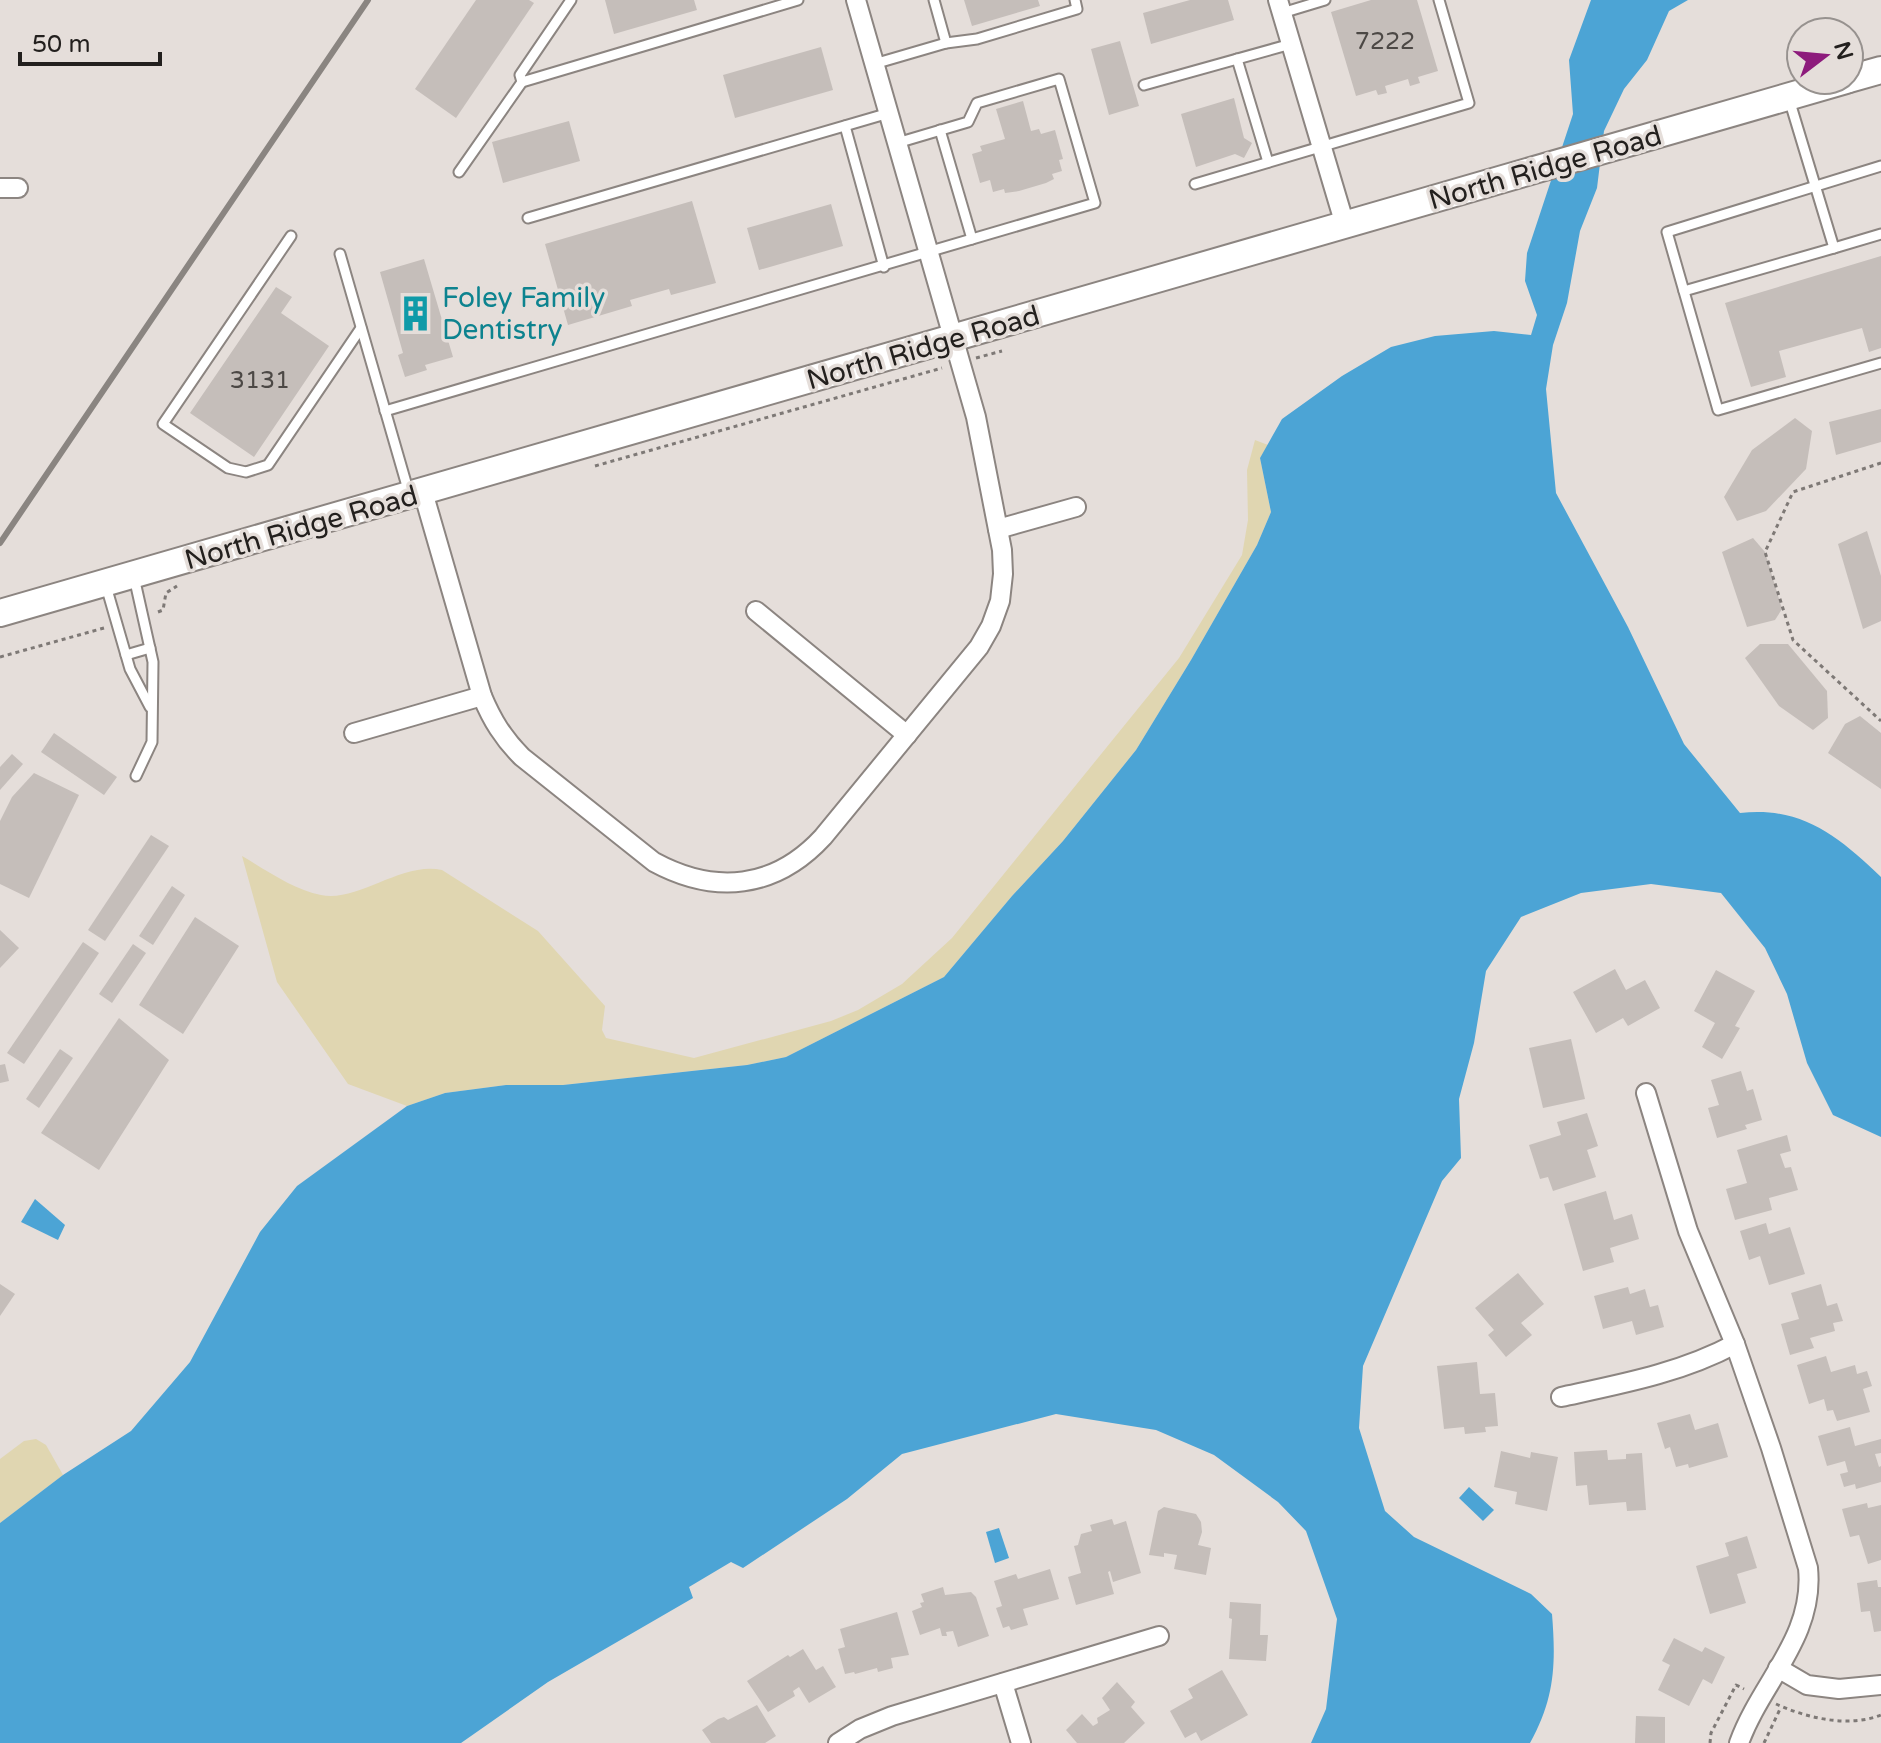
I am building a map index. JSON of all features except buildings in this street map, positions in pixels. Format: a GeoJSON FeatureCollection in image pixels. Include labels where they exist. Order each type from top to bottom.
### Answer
{"type":"FeatureCollection","features":[{"type":"Feature","properties":{"kind":"main road","name":"North Ridge Road"},"geometry":{"type":"LineString","coordinates":[[0,613],[417,494],[957,350],[1345,225],[1788,96]]}},
{"type":"Feature","properties":{"kind":"street"},"geometry":{"type":"LineString","coordinates":[[417,494],[482,696],[492,720],[522,757],[654,862],[674,873],[699,881],[750,881],[773,874],[811,850],[979,647],[1000,601],[1003,574],[998,529],[976,417],[856,0]]}},
{"type":"Feature","properties":{"kind":"street"},"geometry":{"type":"LineString","coordinates":[[1280,7],[1345,225]]}},
{"type":"Feature","properties":{"kind":"street"},"geometry":{"type":"LineString","coordinates":[[998,529],[1076,507]]}},
{"type":"Feature","properties":{"kind":"street"},"geometry":{"type":"LineString","coordinates":[[756,611],[907,735]]}},
{"type":"Feature","properties":{"kind":"street"},"geometry":{"type":"LineString","coordinates":[[354,733],[482,696]]}},
{"type":"Feature","properties":{"kind":"street"},"geometry":{"type":"LineString","coordinates":[[1646,1093],[1688,1231],[1735,1344],[1808,1568],[1808,1606],[1800,1628],[1739,1743]]}},
{"type":"Feature","properties":{"kind":"street"},"geometry":{"type":"LineString","coordinates":[[1561,1397],[1641,1380],[1709,1358],[1735,1344]]}},
{"type":"Feature","properties":{"kind":"street"},"geometry":{"type":"LineString","coordinates":[[838,1743],[883,1719],[1159,1636]]}},
{"type":"Feature","properties":{"kind":"street"},"geometry":{"type":"LineString","coordinates":[[1778,1668],[1807,1685],[1839,1689],[1881,1685]]}},
{"type":"Feature","properties":{"kind":"street"},"geometry":{"type":"LineString","coordinates":[[1003,1683],[1021,1743]]}},
{"type":"Feature","properties":{"kind":"lane"},"geometry":{"type":"LineString","coordinates":[[522,82],[520,75],[571,0]]}},
{"type":"Feature","properties":{"kind":"lane"},"geometry":{"type":"LineString","coordinates":[[767,0],[777,6]]}},
{"type":"Feature","properties":{"kind":"lane"},"geometry":{"type":"LineString","coordinates":[[459,172],[522,82],[798,0]]}},
{"type":"Feature","properties":{"kind":"lane"},"geometry":{"type":"LineString","coordinates":[[934,0],[946,43]]}},
{"type":"Feature","properties":{"kind":"lane"},"geometry":{"type":"LineString","coordinates":[[874,64],[946,43],[977,39],[1077,9],[1075,0]]}},
{"type":"Feature","properties":{"kind":"lane"},"geometry":{"type":"LineString","coordinates":[[1280,7],[1325,0]]}},
{"type":"Feature","properties":{"kind":"lane"},"geometry":{"type":"LineString","coordinates":[[1195,184],[1469,103],[1439,0]]}},
{"type":"Feature","properties":{"kind":"lane"},"geometry":{"type":"LineString","coordinates":[[1144,85],[1291,44]]}},
{"type":"Feature","properties":{"kind":"lane"},"geometry":{"type":"LineString","coordinates":[[1237,59],[1268,162]]}},
{"type":"Feature","properties":{"kind":"lane"},"geometry":{"type":"LineString","coordinates":[[385,411],[1095,203],[1059,79],[977,103],[968,122],[897,143]]}},
{"type":"Feature","properties":{"kind":"lane"},"geometry":{"type":"LineString","coordinates":[[1788,96],[1834,248]]}},
{"type":"Feature","properties":{"kind":"lane"},"geometry":{"type":"LineString","coordinates":[[528,218],[889,113]]}},
{"type":"Feature","properties":{"kind":"lane"},"geometry":{"type":"LineString","coordinates":[[845,126],[884,267]]}},
{"type":"Feature","properties":{"kind":"lane"},"geometry":{"type":"LineString","coordinates":[[940,130],[972,239]]}},
{"type":"Feature","properties":{"kind":"lane"},"geometry":{"type":"LineString","coordinates":[[1881,166],[1667,232],[1718,410],[1881,363]]}},
{"type":"Feature","properties":{"kind":"lane"},"geometry":{"type":"LineString","coordinates":[[1684,291],[1881,234]]}},
{"type":"Feature","properties":{"kind":"lane"},"geometry":{"type":"LineString","coordinates":[[291,236],[163,424],[228,468],[246,472],[268,465],[361,328]]}},
{"type":"Feature","properties":{"kind":"lane"},"geometry":{"type":"LineString","coordinates":[[340,254],[385,411],[417,494]]}},
{"type":"Feature","properties":{"kind":"lane"},"geometry":{"type":"LineString","coordinates":[[133,574],[153,662],[152,742],[136,776]]}},
{"type":"Feature","properties":{"kind":"lane"},"geometry":{"type":"LineString","coordinates":[[105,583],[130,669],[151,710]]}},
{"type":"Feature","properties":{"kind":"lane"},"geometry":{"type":"LineString","coordinates":[[126,655],[150,648]]}},
{"type":"Feature","properties":{"kind":"path"},"geometry":{"type":"LineString","coordinates":[[584,470],[957,350],[1002,351]]}},
{"type":"Feature","properties":{"kind":"path"},"geometry":{"type":"LineString","coordinates":[[1881,463],[1793,492],[1765,552],[1793,640],[1881,721]]}},
{"type":"Feature","properties":{"kind":"path"},"geometry":{"type":"LineString","coordinates":[[143,616],[163,610],[166,593],[182,582]]}},
{"type":"Feature","properties":{"kind":"path"},"geometry":{"type":"LineString","coordinates":[[0,657],[117,624]]}},
{"type":"Feature","properties":{"kind":"path"},"geometry":{"type":"LineString","coordinates":[[1710,1743],[1711,1733],[1736,1685],[1792,1712],[1829,1720],[1868,1720],[1881,1715]]}},
{"type":"Feature","properties":{"kind":"path"},"geometry":{"type":"LineString","coordinates":[[1764,1743],[1781,1706]]}},
{"type":"Feature","properties":{"kind":"sand"},"geometry":{"type":"Polygon","coordinates":[[[1255,440],[1268,445],[1260,458],[1271,512],[1257,545],[1191,660],[1136,750],[1063,841],[944,977],[786,1057],[747,1065],[563,1085],[506,1085],[445,1093],[407,1106],[348,1084],[277,982],[242,856],[290,884],[321,895],[335,896],[411,871],[442,870],[538,931],[605,1006],[602,1030],[606,1038],[694,1058],[831,1021],[858,1010],[902,984],[952,938],[1179,658],[1242,555],[1248,520],[1247,470],[1255,440]]]}},
{"type":"Feature","properties":{"kind":"sand"},"geometry":{"type":"Polygon","coordinates":[[[36,1439],[46,1445],[63,1475],[0,1523],[0,1459],[24,1441],[36,1439]]]}},
{"type":"Feature","properties":{"kind":"water"},"geometry":{"type":"Polygon","coordinates":[[[1591,0],[1688,0],[1669,11],[1647,60],[1624,89],[1604,131],[1597,188],[1580,231],[1567,303],[1553,345],[1546,389],[1556,493],[1628,627],[1684,744],[1740,813],[1762,812],[1801,819],[1834,837],[1881,877],[1881,1137],[1833,1115],[1807,1063],[1787,994],[1765,948],[1721,893],[1651,884],[1581,893],[1521,917],[1486,971],[1474,1043],[1459,1099],[1461,1158],[1442,1181],[1363,1366],[1359,1428],[1385,1511],[1414,1537],[1531,1594],[1552,1614],[1552,1680],[1545,1711],[1530,1743],[1311,1743],[1326,1709],[1337,1619],[1306,1531],[1278,1502],[1214,1455],[1156,1430],[1056,1414],[902,1454],[847,1499],[743,1568],[731,1562],[689,1587],[693,1598],[548,1682],[461,1743],[0,1743],[0,1523],[63,1475],[131,1431],[190,1362],[260,1232],[297,1186],[407,1106],[445,1093],[506,1085],[563,1085],[747,1065],[786,1057],[944,977],[1063,841],[1136,750],[1191,660],[1257,545],[1271,512],[1260,458],[1282,419],[1342,376],[1391,347],[1435,336],[1494,331],[1531,335],[1537,315],[1525,281],[1527,253],[1573,114],[1569,60],[1591,0]]]}},
{"type":"Feature","properties":{"kind":"water"},"geometry":{"type":"Polygon","coordinates":[[[35,1199],[65,1225],[58,1240],[21,1222],[35,1199]]]}},
{"type":"Feature","properties":{"kind":"water"},"geometry":{"type":"Polygon","coordinates":[[[1469,1487],[1494,1510],[1483,1521],[1459,1498],[1469,1487]]]}},
{"type":"Feature","properties":{"kind":"water"},"geometry":{"type":"Polygon","coordinates":[[[999,1528],[1009,1558],[995,1563],[986,1532],[999,1528]]]}},
{"type":"Feature","properties":{"kind":"railway"},"geometry":{"type":"LineString","coordinates":[[0,543],[368,0]]}},
{"type":"Feature","properties":{"kind":"place","name":"Foley Family Dentistry"},"geometry":{"type":"Point","coordinates":[416,313]}}]}
